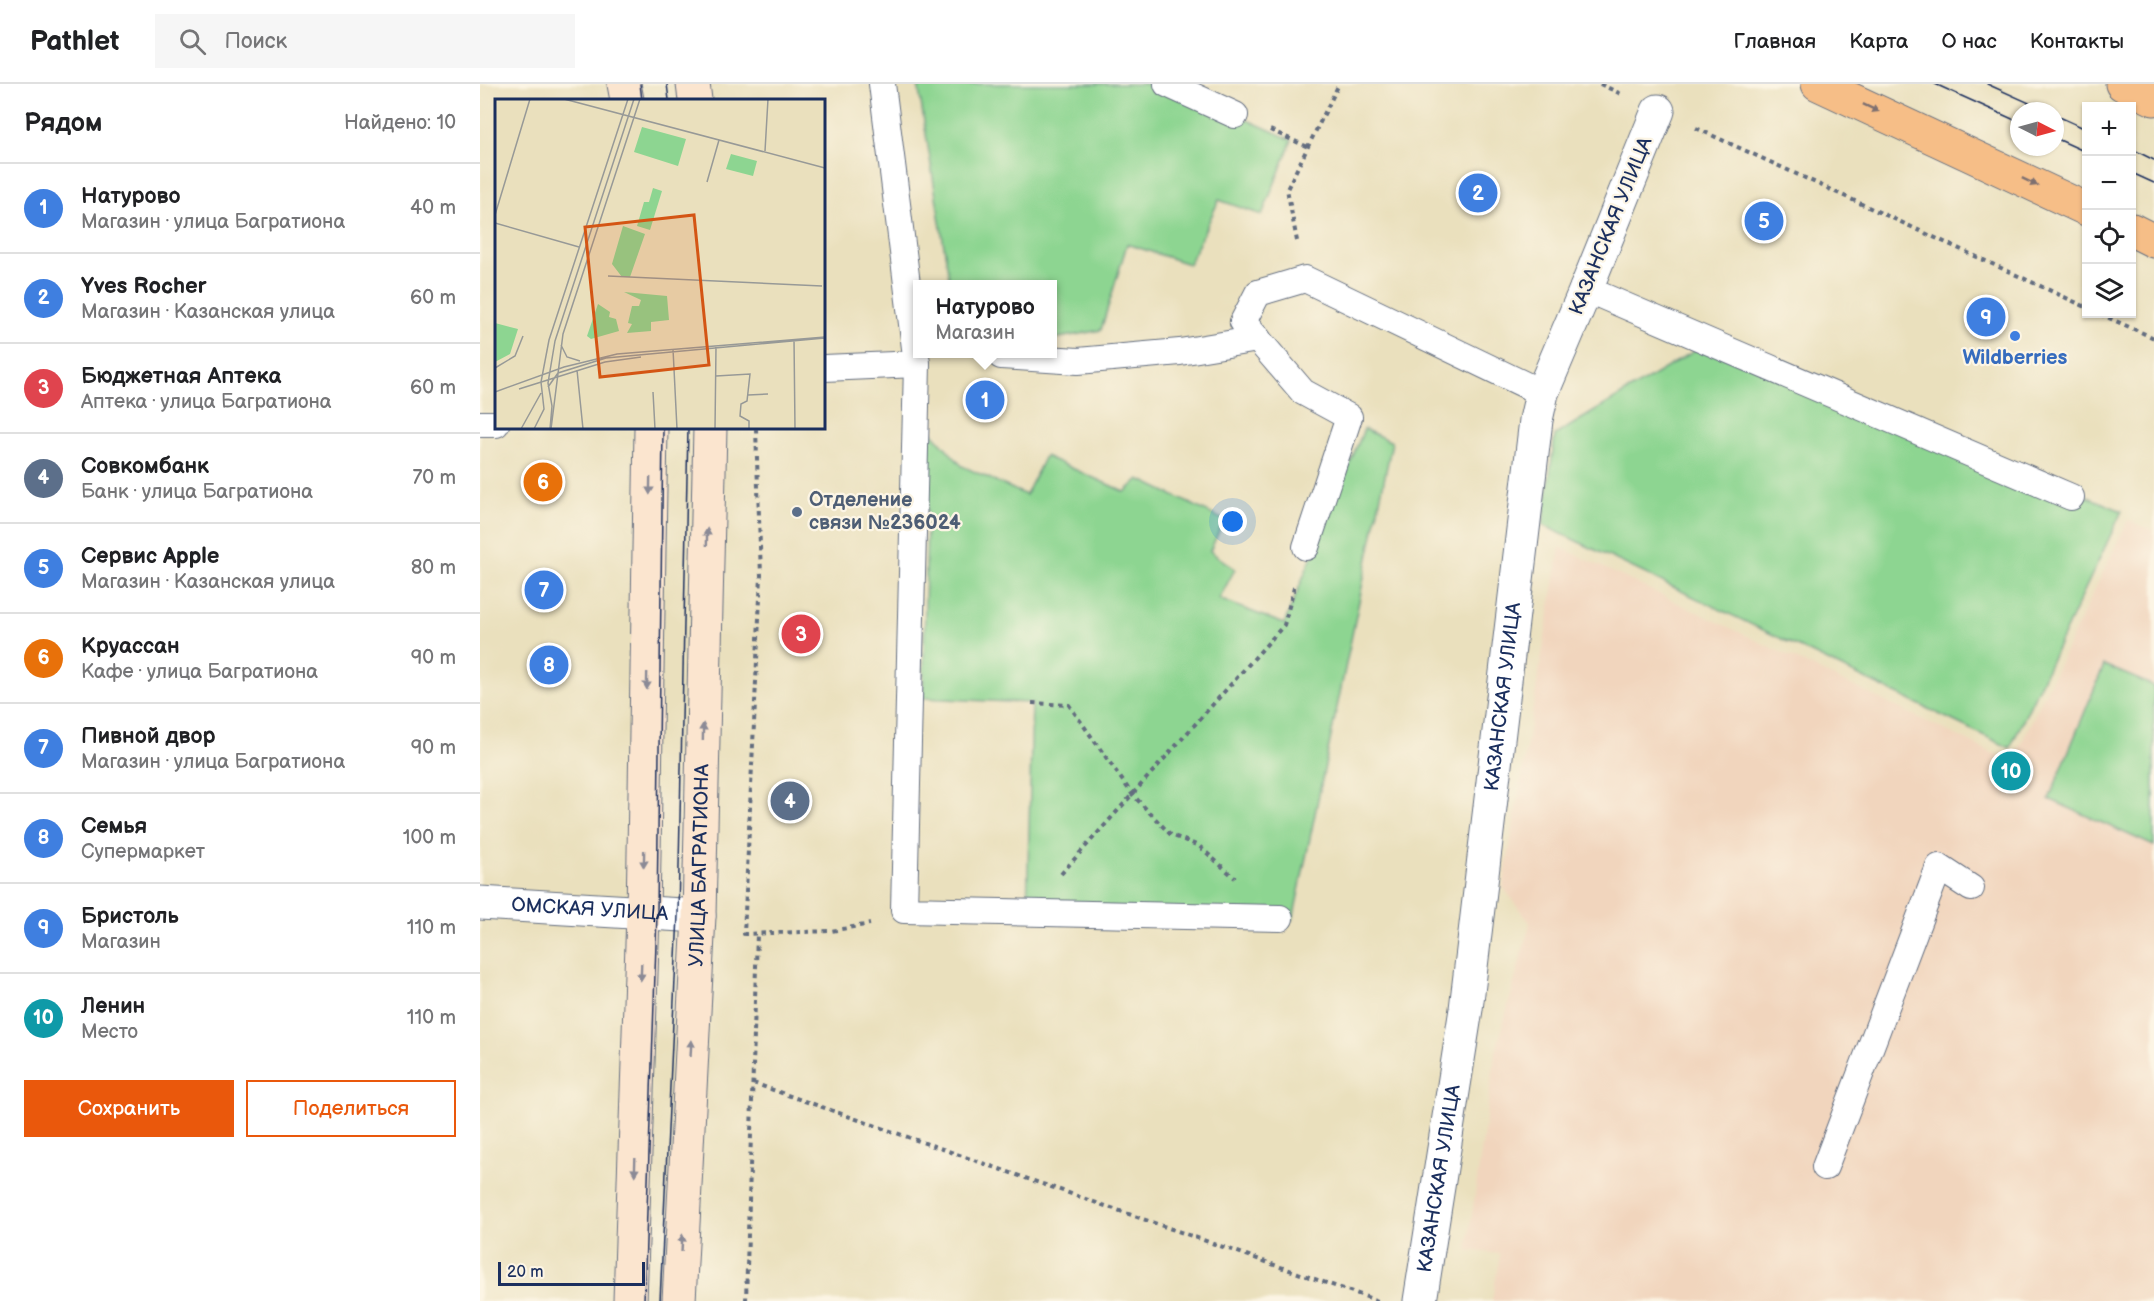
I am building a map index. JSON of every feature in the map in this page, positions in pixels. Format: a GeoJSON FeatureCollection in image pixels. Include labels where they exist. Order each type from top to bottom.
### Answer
{"type":"FeatureCollection","features":[{"type":"Feature","properties":{"kind":"main road"},"geometry":{"type":"LineString","coordinates":[[624,84],[627,99]]}},
{"type":"Feature","properties":{"kind":"main road"},"geometry":{"type":"LineString","coordinates":[[693,84],[695,99]]}},
{"type":"Feature","properties":{"kind":"main road"},"geometry":{"type":"LineString","coordinates":[[1818,84],[2082,207]]}},
{"type":"Feature","properties":{"kind":"main road"},"geometry":{"type":"LineString","coordinates":[[2121,84],[2154,99]]}},
{"type":"Feature","properties":{"kind":"main road"},"geometry":{"type":"LineString","coordinates":[[2136,232],[2154,241]]}},
{"type":"Feature","properties":{"kind":"main road"},"geometry":{"type":"LineString","coordinates":[[630,1301],[643,914],[651,429]]}},
{"type":"Feature","properties":{"kind":"main road","name":"УЛИЦА БАГРАТИОНА"},"geometry":{"type":"LineString","coordinates":[[679,1301],[699,916],[710,429]]}},
{"type":"Feature","properties":{"kind":"street","name":"КАЗАНСКАЯ УЛИЦА"},"geometry":{"type":"LineString","coordinates":[[1420,1301],[1466,1009],[1542,393],[1658,111]]}},
{"type":"Feature","properties":{"kind":"street","name":"ОМСКАЯ УЛИЦА"},"geometry":{"type":"LineString","coordinates":[[480,903],[699,916]]}},
{"type":"Feature","properties":{"kind":"lane"},"geometry":{"type":"LineString","coordinates":[[882,84],[913,332]]}},
{"type":"Feature","properties":{"kind":"lane"},"geometry":{"type":"LineString","coordinates":[[1167,84],[1235,115]]}},
{"type":"Feature","properties":{"kind":"lane"},"geometry":{"type":"LineString","coordinates":[[1306,547],[1349,417],[1303,392],[1243,322],[1258,293],[1305,279],[1542,393]]}},
{"type":"Feature","properties":{"kind":"lane"},"geometry":{"type":"LineString","coordinates":[[1586,289],[2071,497]]}},
{"type":"Feature","properties":{"kind":"lane"},"geometry":{"type":"LineString","coordinates":[[1032,358],[1078,361],[1180,352],[1258,339]]}},
{"type":"Feature","properties":{"kind":"lane"},"geometry":{"type":"LineString","coordinates":[[916,358],[904,909],[1280,918]]}},
{"type":"Feature","properties":{"kind":"lane"},"geometry":{"type":"LineString","coordinates":[[825,368],[917,364]]}},
{"type":"Feature","properties":{"kind":"lane"},"geometry":{"type":"LineString","coordinates":[[1825,1167],[1939,867],[1971,888]]}},
{"type":"Feature","properties":{"kind":"path"},"geometry":{"type":"LineString","coordinates":[[1305,279],[1287,189],[1339,84]]}},
{"type":"Feature","properties":{"kind":"path"},"geometry":{"type":"LineString","coordinates":[[1600,84],[2082,305]]}},
{"type":"Feature","properties":{"kind":"path"},"geometry":{"type":"LineString","coordinates":[[2109,318],[2154,338]]}},
{"type":"Feature","properties":{"kind":"path"},"geometry":{"type":"LineString","coordinates":[[756,429],[761,576],[744,934],[854,928],[904,909]]}},
{"type":"Feature","properties":{"kind":"path"},"geometry":{"type":"LineString","coordinates":[[1027,912],[1284,625],[1306,547]]}},
{"type":"Feature","properties":{"kind":"path"},"geometry":{"type":"LineString","coordinates":[[1032,703],[1069,705],[1132,794],[1171,836],[1199,846],[1280,918]]}},
{"type":"Feature","properties":{"kind":"path"},"geometry":{"type":"LineString","coordinates":[[746,1301],[757,933]]}},
{"type":"Feature","properties":{"kind":"path"},"geometry":{"type":"LineString","coordinates":[[753,1083],[1379,1301]]}},
{"type":"Feature","properties":{"kind":"shaded area"},"geometry":{"type":"Polygon","coordinates":[[[2128,520],[2154,531],[2154,1301],[1492,1301],[1500,1254],[1467,1250],[1495,1055],[1530,923],[1503,887],[1560,547],[2012,762],[2128,520]]]}},
{"type":"Feature","properties":{"kind":"green space"},"geometry":{"type":"Polygon","coordinates":[[[918,84],[1167,84],[1292,140],[1262,215],[1219,200],[1189,264],[1127,244],[1101,330],[1057,338],[1057,280],[949,280],[918,84]]]}},
{"type":"Feature","properties":{"kind":"green space"},"geometry":{"type":"Polygon","coordinates":[[[1709,342],[2122,511],[2010,748],[1543,525],[1555,435],[1709,342]]]}},
{"type":"Feature","properties":{"kind":"green space"},"geometry":{"type":"Polygon","coordinates":[[[929,429],[962,466],[1026,495],[1045,456],[1125,492],[1139,479],[1224,520],[1210,551],[1235,569],[1219,599],[1284,624],[1364,429],[1392,442],[1293,920],[1027,913],[1032,703],[923,698],[929,429]]]}},
{"type":"Feature","properties":{"kind":"green space"},"geometry":{"type":"Polygon","coordinates":[[[2104,665],[2154,686],[2154,846],[2049,799],[2104,665]]]}},
{"type":"Feature","properties":{"kind":"tram line"},"geometry":{"type":"LineString","coordinates":[[640,84],[642,99]]}},
{"type":"Feature","properties":{"kind":"tram line"},"geometry":{"type":"LineString","coordinates":[[667,84],[669,99]]}},
{"type":"Feature","properties":{"kind":"tram line"},"geometry":{"type":"LineString","coordinates":[[1935,84],[2010,118]]}},
{"type":"Feature","properties":{"kind":"tram line"},"geometry":{"type":"LineString","coordinates":[[1987,84],[2027,102]]}},
{"type":"Feature","properties":{"kind":"tram line"},"geometry":{"type":"LineString","coordinates":[[2064,119],[2082,127]]}},
{"type":"Feature","properties":{"kind":"tram line"},"geometry":{"type":"LineString","coordinates":[[2064,142],[2082,150]]}},
{"type":"Feature","properties":{"kind":"tram line"},"geometry":{"type":"LineString","coordinates":[[2136,151],[2154,160]]}},
{"type":"Feature","properties":{"kind":"tram line"},"geometry":{"type":"LineString","coordinates":[[2136,175],[2154,183]]}},
{"type":"Feature","properties":{"kind":"tram line"},"geometry":{"type":"LineString","coordinates":[[644,1301],[657,914],[663,429]]}},
{"type":"Feature","properties":{"kind":"tram line"},"geometry":{"type":"LineString","coordinates":[[660,1301],[678,915],[688,429]]}},
{"type":"Feature","properties":{"kind":"place","name":"Yves Rocher"},"geometry":{"type":"Point","coordinates":[1478,193]}},
{"type":"Feature","properties":{"kind":"place","name":"Сервис Apple"},"geometry":{"type":"Point","coordinates":[1764,221]}},
{"type":"Feature","properties":{"kind":"place","name":"Бристоль"},"geometry":{"type":"Point","coordinates":[1986,317]}},
{"type":"Feature","properties":{"kind":"place","name":"Wildberries"},"geometry":{"type":"Point","coordinates":[2015,336]}},
{"type":"Feature","properties":{"kind":"place","name":"Натурово"},"geometry":{"type":"Point","coordinates":[985,400]}},
{"type":"Feature","properties":{"kind":"place","name":"Круассан"},"geometry":{"type":"Point","coordinates":[543,482]}},
{"type":"Feature","properties":{"kind":"place","name":"Отделение связи №236024"},"geometry":{"type":"Point","coordinates":[797,512]}},
{"type":"Feature","properties":{"kind":"place","name":"Пивной двор"},"geometry":{"type":"Point","coordinates":[544,590]}},
{"type":"Feature","properties":{"kind":"place","name":"Бюджетная Аптека"},"geometry":{"type":"Point","coordinates":[801,634]}},
{"type":"Feature","properties":{"kind":"place","name":"Семья"},"geometry":{"type":"Point","coordinates":[549,665]}},
{"type":"Feature","properties":{"kind":"place","name":"Ленин"},"geometry":{"type":"Point","coordinates":[2011,771]}},
{"type":"Feature","properties":{"kind":"place","name":"Совкомбанк"},"geometry":{"type":"Point","coordinates":[790,801]}}]}
